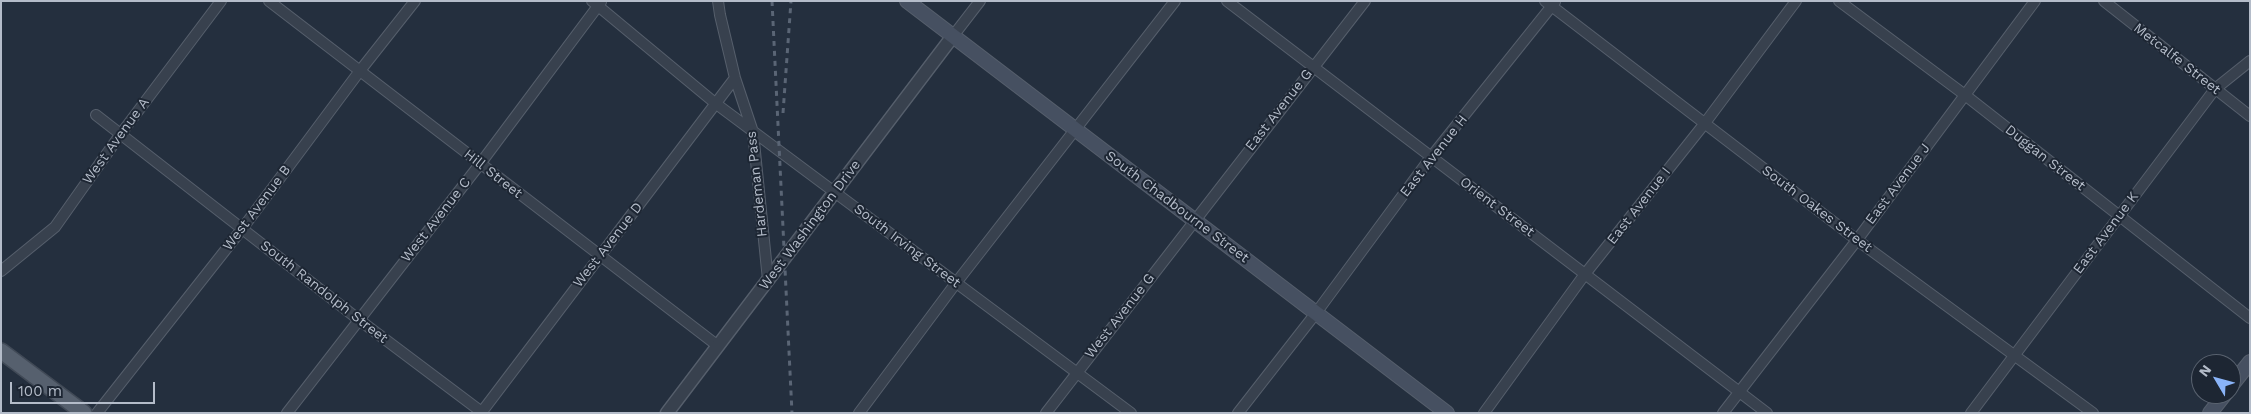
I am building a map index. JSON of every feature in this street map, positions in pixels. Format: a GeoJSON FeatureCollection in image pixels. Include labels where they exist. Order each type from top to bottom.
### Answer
{"type":"FeatureCollection","features":[{"type":"Feature","properties":{"kind":"main road","name":"South Chadbourne Street"},"geometry":{"type":"LineString","coordinates":[[907,1],[1447,413]]}},
{"type":"Feature","properties":{"kind":"main road"},"geometry":{"type":"LineString","coordinates":[[1,351],[16,360],[84,413]]}},
{"type":"Feature","properties":{"kind":"main road"},"geometry":{"type":"LineString","coordinates":[[2241,373],[2250,362]]}},
{"type":"Feature","properties":{"kind":"street","name":"West Avenue A"},"geometry":{"type":"LineString","coordinates":[[1,271],[55,227],[120,135],[221,1]]}},
{"type":"Feature","properties":{"kind":"street","name":"Hill Street"},"geometry":{"type":"LineString","coordinates":[[269,1],[718,346]]}},
{"type":"Feature","properties":{"kind":"street","name":"West Avenue B"},"geometry":{"type":"LineString","coordinates":[[97,413],[242,229],[359,72],[415,1]]}},
{"type":"Feature","properties":{"kind":"street","name":"Hardeman Pass"},"geometry":{"type":"LineString","coordinates":[[718,1],[735,78],[753,132],[768,280]]}},
{"type":"Feature","properties":{"kind":"street"},"geometry":{"type":"LineString","coordinates":[[953,36],[980,1]]}},
{"type":"Feature","properties":{"kind":"street"},"geometry":{"type":"LineString","coordinates":[[859,413],[956,283],[1175,1]]}},
{"type":"Feature","properties":{"kind":"street","name":"Orient Street"},"geometry":{"type":"LineString","coordinates":[[1227,1],[1767,413]]}},
{"type":"Feature","properties":{"kind":"street","name":"East Avenue G"},"geometry":{"type":"LineString","coordinates":[[1194,220],[1365,1]]}},
{"type":"Feature","properties":{"kind":"street","name":"East Avenue I"},"geometry":{"type":"LineString","coordinates":[[1484,413],[1585,274],[1704,123],[1796,1]]}},
{"type":"Feature","properties":{"kind":"street","name":"Duggan Street"},"geometry":{"type":"LineString","coordinates":[[1839,1],[1965,95],[2250,318]]}},
{"type":"Feature","properties":{"kind":"street","name":"East Avenue J"},"geometry":{"type":"LineString","coordinates":[[1723,413],[1857,240],[2035,1]]}},
{"type":"Feature","properties":{"kind":"street","name":"Metcalfe Street"},"geometry":{"type":"LineString","coordinates":[[2104,1],[2250,116]]}},
{"type":"Feature","properties":{"kind":"street","name":"South Irving Street"},"geometry":{"type":"LineString","coordinates":[[598,3],[716,104],[1131,413]]}},
{"type":"Feature","properties":{"kind":"street","name":"West Avenue C"},"geometry":{"type":"LineString","coordinates":[[287,413],[480,164],[598,3]]}},
{"type":"Feature","properties":{"kind":"street","name":"South Oakes Street"},"geometry":{"type":"LineString","coordinates":[[1550,3],[1857,240],[2093,413]]}},
{"type":"Feature","properties":{"kind":"street","name":"East Avenue H"},"geometry":{"type":"LineString","coordinates":[[1238,413],[1316,313],[1431,157],[1550,3]]}},
{"type":"Feature","properties":{"kind":"street","name":"West Washington Drive"},"geometry":{"type":"LineString","coordinates":[[667,413],[953,36]]}},
{"type":"Feature","properties":{"kind":"street","name":"East Avenue K"},"geometry":{"type":"LineString","coordinates":[[1971,413],[2215,89],[2250,61]]}},
{"type":"Feature","properties":{"kind":"street","name":"West Avenue D"},"geometry":{"type":"LineString","coordinates":[[482,412],[735,78]]}},
{"type":"Feature","properties":{"kind":"street","name":"South Randolph Street"},"geometry":{"type":"LineString","coordinates":[[96,115],[358,319],[482,412]]}},
{"type":"Feature","properties":{"kind":"street","name":"West Avenue G"},"geometry":{"type":"LineString","coordinates":[[1046,413],[1194,220]]}},
{"type":"Feature","properties":{"kind":"railway"},"geometry":{"type":"LineString","coordinates":[[772,1],[792,413]]}},
{"type":"Feature","properties":{"kind":"railway"},"geometry":{"type":"LineString","coordinates":[[783,113],[791,1]]}}]}
